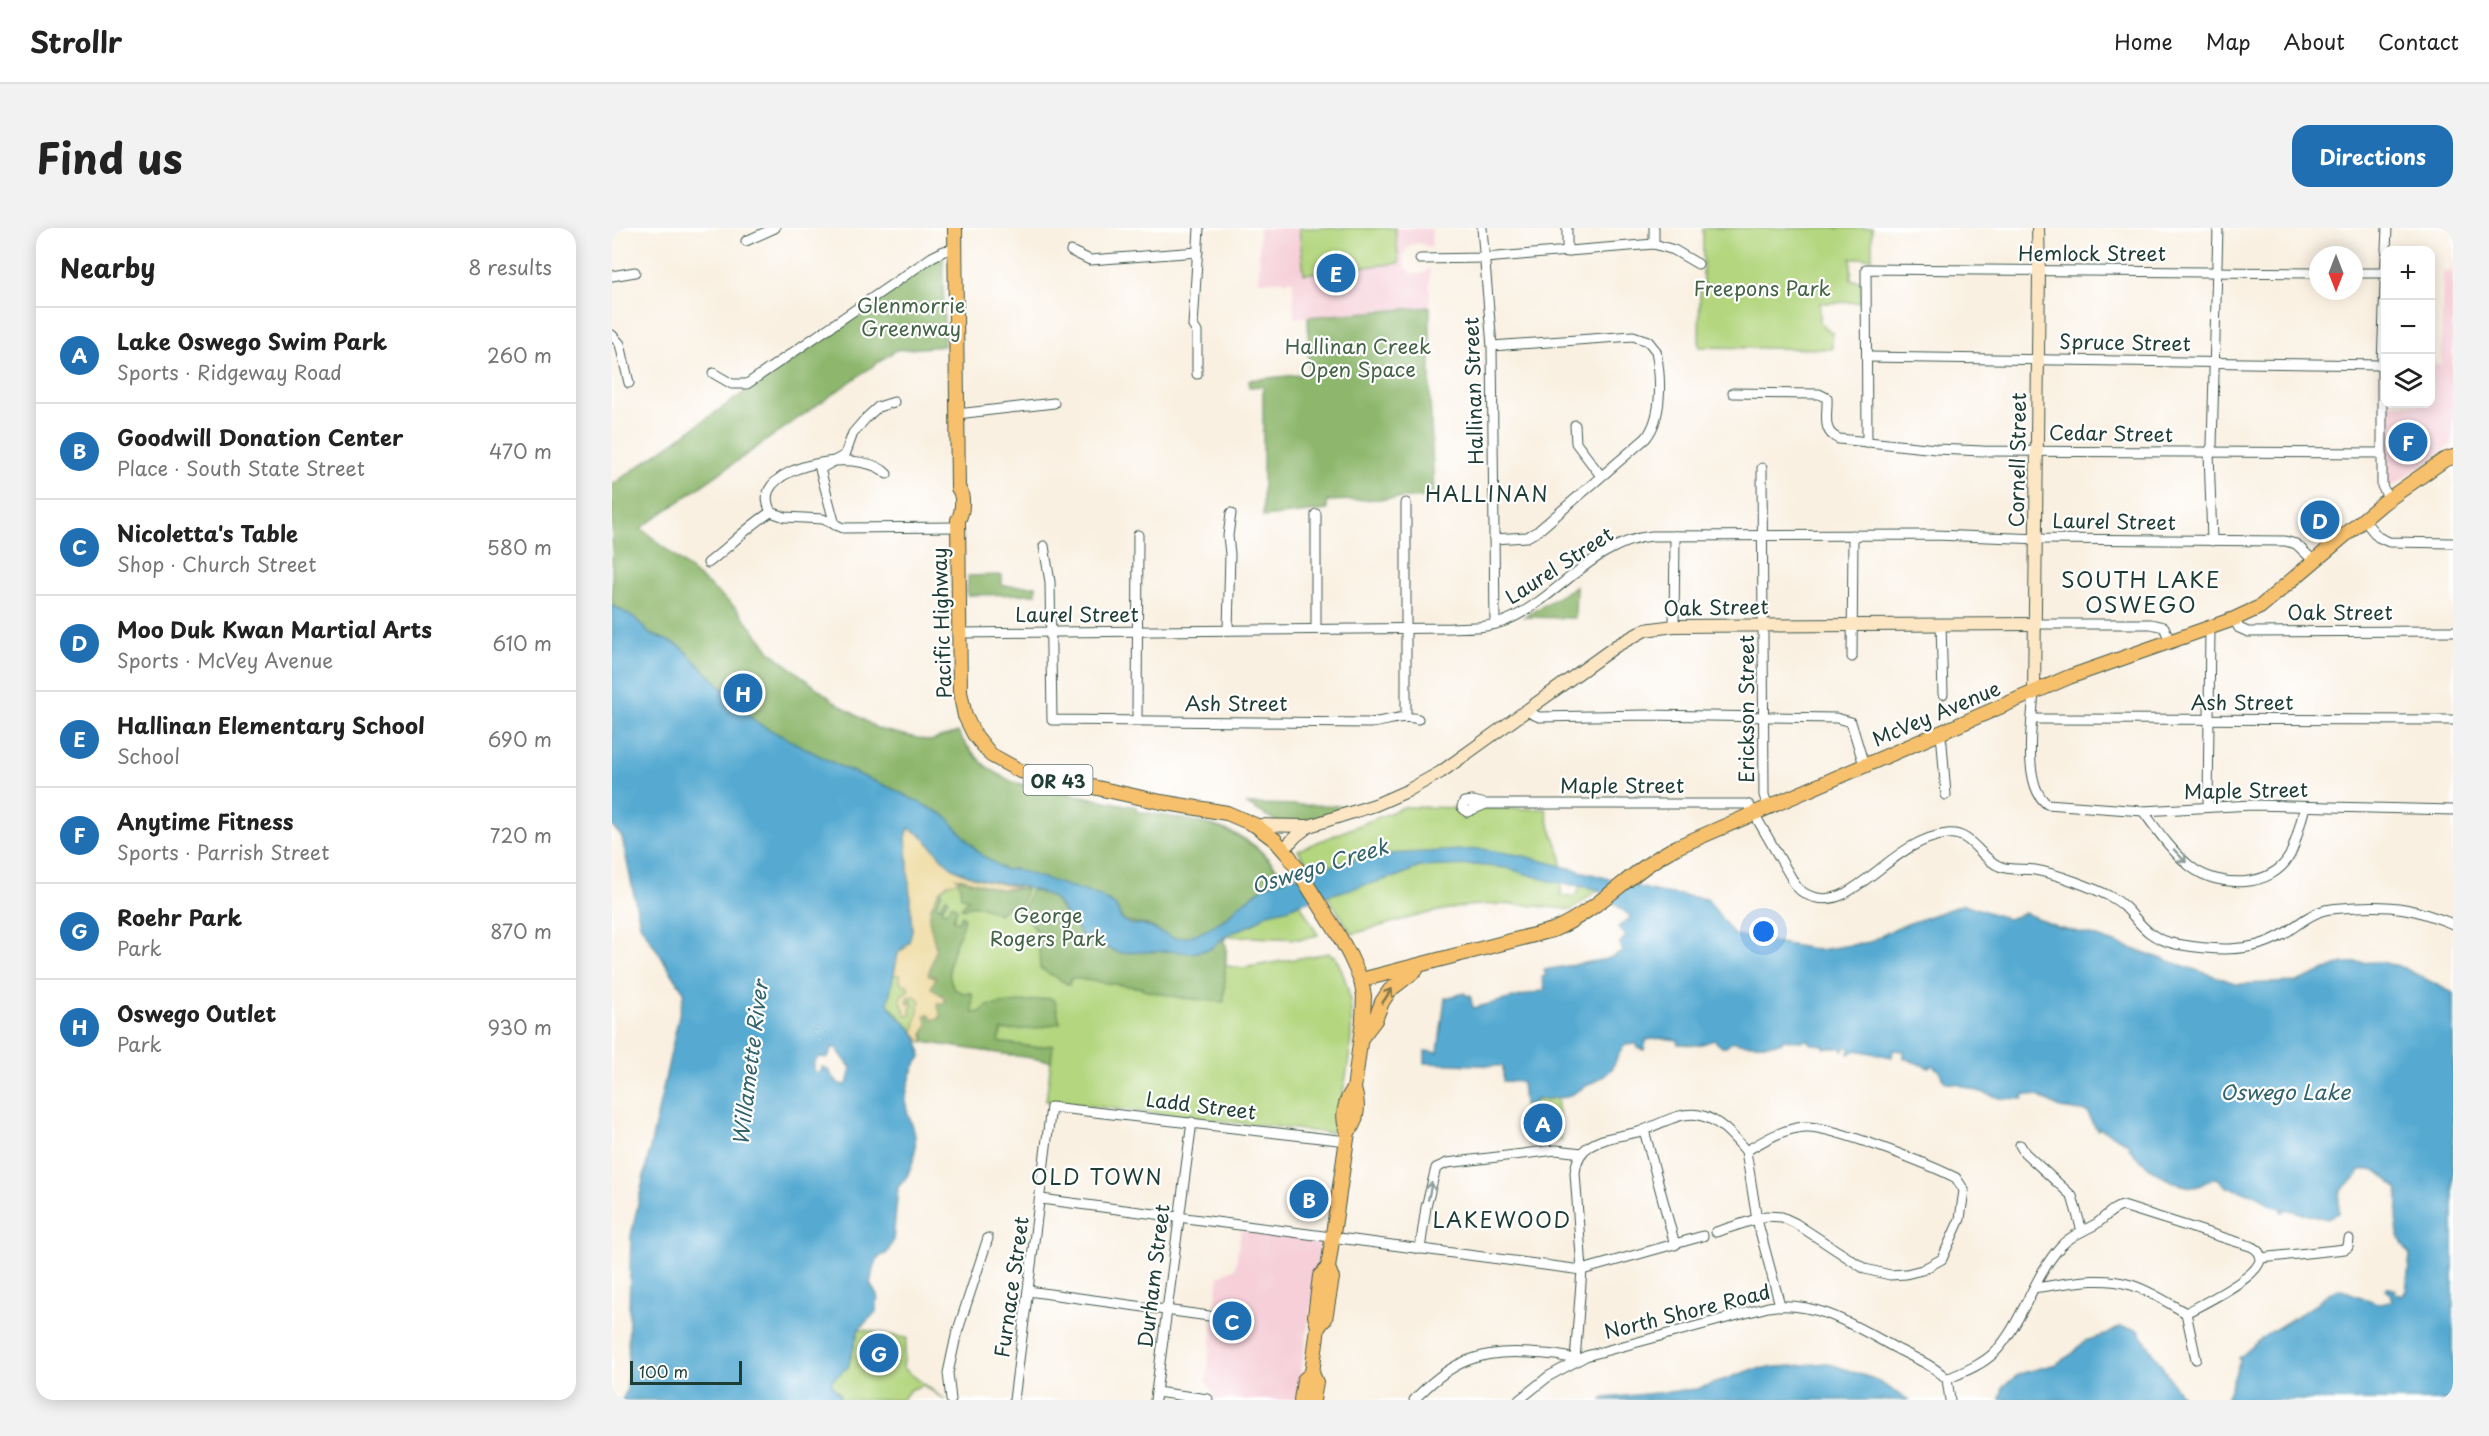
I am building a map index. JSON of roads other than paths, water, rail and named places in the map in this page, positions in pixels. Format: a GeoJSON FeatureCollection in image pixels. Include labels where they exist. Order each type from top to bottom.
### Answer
{"type":"FeatureCollection","features":[{"type":"Feature","properties":{"kind":"main road","name":"Pacific Highway"},"geometry":{"type":"LineString","coordinates":[[955,228],[958,488],[954,492],[954,516],[958,523],[960,692],[969,726],[982,745],[1002,763],[1034,775],[1161,802],[1214,810],[1255,825],[1266,832],[1287,853],[1338,934],[1361,980]]}},
{"type":"Feature","properties":{"kind":"main road","name":"McVey Avenue"},"geometry":{"type":"LineString","coordinates":[[1361,980],[1553,930],[1573,920],[1630,876],[1668,851],[2069,677],[2234,620],[2269,601],[2363,519],[2449,459],[2453,448]]}},
{"type":"Feature","properties":{"kind":"main road","name":"McVey Avenue"},"geometry":{"type":"LineString","coordinates":[[1362,1036],[1375,1020],[1390,990],[1422,965]]}},
{"type":"Feature","properties":{"kind":"main road","name":"OR 43"},"geometry":{"type":"LineString","coordinates":[[1313,1400],[1316,1382],[1312,1373],[1318,1327],[1325,1318],[1332,1278],[1328,1268],[1348,1137],[1344,1124],[1347,1097],[1354,1089],[1362,1036],[1364,1008],[1361,980]]}},
{"type":"Feature","properties":{"kind":"main road","name":"OR 43"},"geometry":{"type":"LineString","coordinates":[[1301,1400],[1304,1380],[1312,1373]]}},
{"type":"Feature","properties":{"kind":"street"},"geometry":{"type":"LineString","coordinates":[[746,241],[775,228]]}},
{"type":"Feature","properties":{"kind":"street"},"geometry":{"type":"LineString","coordinates":[[1197,374],[1197,332],[1192,326],[1199,228]]}},
{"type":"Feature","properties":{"kind":"street","name":"Hallinan Street"},"geometry":{"type":"LineString","coordinates":[[1482,228],[1492,346],[1495,624]]}},
{"type":"Feature","properties":{"kind":"street"},"geometry":{"type":"LineString","coordinates":[[1567,228],[1567,252]]}},
{"type":"Feature","properties":{"kind":"street"},"geometry":{"type":"LineString","coordinates":[[1654,228],[1654,244]]}},
{"type":"Feature","properties":{"kind":"street","name":"Cornell Street"},"geometry":{"type":"LineString","coordinates":[[2034,692],[2038,228]]}},
{"type":"Feature","properties":{"kind":"street"},"geometry":{"type":"LineString","coordinates":[[2212,541],[2209,452],[2212,446],[2218,228]]}},
{"type":"Feature","properties":{"kind":"street"},"geometry":{"type":"LineString","coordinates":[[2386,246],[2388,228]]}},
{"type":"Feature","properties":{"kind":"street"},"geometry":{"type":"LineString","coordinates":[[1420,259],[1485,258],[1654,244],[1674,250],[1698,264]]}},
{"type":"Feature","properties":{"kind":"street"},"geometry":{"type":"LineString","coordinates":[[713,373],[732,384],[747,384],[932,257],[955,249]]}},
{"type":"Feature","properties":{"kind":"street"},"geometry":{"type":"LineString","coordinates":[[1071,251],[1090,260],[1198,252]]}},
{"type":"Feature","properties":{"kind":"street","name":"Hemlock Street"},"geometry":{"type":"LineString","coordinates":[[1868,357],[1866,269],[2309,273]]}},
{"type":"Feature","properties":{"kind":"street"},"geometry":{"type":"LineString","coordinates":[[612,276],[635,272]]}},
{"type":"Feature","properties":{"kind":"street"},"geometry":{"type":"LineString","coordinates":[[2363,273],[2381,273]]}},
{"type":"Feature","properties":{"kind":"street"},"geometry":{"type":"LineString","coordinates":[[2382,354],[2383,300]]}},
{"type":"Feature","properties":{"kind":"street"},"geometry":{"type":"LineString","coordinates":[[612,335],[620,345],[629,383]]}},
{"type":"Feature","properties":{"kind":"street"},"geometry":{"type":"LineString","coordinates":[[1492,346],[1633,336],[1643,338],[1652,345],[1657,358],[1659,408],[1656,422],[1646,438],[1538,531],[1527,537],[1494,539]]}},
{"type":"Feature","properties":{"kind":"street"},"geometry":{"type":"LineString","coordinates":[[1868,357],[1868,442]]}},
{"type":"Feature","properties":{"kind":"street","name":"Spruce Street"},"geometry":{"type":"LineString","coordinates":[[1868,357],[2381,365]]}},
{"type":"Feature","properties":{"kind":"street","name":"Cedar Street"},"geometry":{"type":"LineString","coordinates":[[1733,393],[1820,394],[1827,398],[1828,433],[1839,439],[1936,449],[2382,453]]}},
{"type":"Feature","properties":{"kind":"street"},"geometry":{"type":"LineString","coordinates":[[835,525],[819,472],[822,467],[836,461],[846,453],[853,433],[866,417],[878,407],[894,402]]}},
{"type":"Feature","properties":{"kind":"street"},"geometry":{"type":"LineString","coordinates":[[957,414],[1054,404]]}},
{"type":"Feature","properties":{"kind":"street"},"geometry":{"type":"LineString","coordinates":[[2382,408],[2382,486],[2389,499]]}},
{"type":"Feature","properties":{"kind":"street"},"geometry":{"type":"LineString","coordinates":[[1575,425],[1576,443],[1601,476]]}},
{"type":"Feature","properties":{"kind":"street"},"geometry":{"type":"LineString","coordinates":[[886,474],[879,466],[836,461],[795,471],[773,485],[767,495],[767,502],[771,512],[785,517],[823,519],[843,528],[958,523]]}},
{"type":"Feature","properties":{"kind":"street","name":"Erickson Street"},"geometry":{"type":"LineString","coordinates":[[1762,468],[1764,795],[1768,807]]}},
{"type":"Feature","properties":{"kind":"street"},"geometry":{"type":"LineString","coordinates":[[1406,503],[1406,715],[1418,719]]}},
{"type":"Feature","properties":{"kind":"street"},"geometry":{"type":"LineString","coordinates":[[708,563],[731,545],[754,522],[771,512]]}},
{"type":"Feature","properties":{"kind":"street"},"geometry":{"type":"LineString","coordinates":[[1228,630],[1230,554],[1228,536],[1231,513]]}},
{"type":"Feature","properties":{"kind":"street"},"geometry":{"type":"LineString","coordinates":[[1316,514],[1316,629]]}},
{"type":"Feature","properties":{"kind":"street"},"geometry":{"type":"LineString","coordinates":[[2363,519],[2378,537],[2389,542],[2453,543]]}},
{"type":"Feature","properties":{"kind":"street"},"geometry":{"type":"LineString","coordinates":[[1137,720],[1138,535]]}},
{"type":"Feature","properties":{"kind":"street"},"geometry":{"type":"LineString","coordinates":[[1852,657],[1853,535]]}},
{"type":"Feature","properties":{"kind":"street","name":"Laurel Street"},"geometry":{"type":"LineString","coordinates":[[959,633],[1450,628],[1495,624],[1523,612],[1584,566],[1623,543],[1644,536],[1853,535],[2291,542],[2300,547],[2315,562]]}},
{"type":"Feature","properties":{"kind":"street"},"geometry":{"type":"LineString","coordinates":[[1674,626],[1675,536]]}},
{"type":"Feature","properties":{"kind":"street"},"geometry":{"type":"LineString","coordinates":[[1044,546],[1050,582],[1049,632]]}},
{"type":"Feature","properties":{"kind":"street","name":"Oak Street"},"geometry":{"type":"LineString","coordinates":[[2234,620],[2239,628],[2248,632],[2453,631]]}},
{"type":"Feature","properties":{"kind":"street"},"geometry":{"type":"LineString","coordinates":[[1941,624],[1943,694]]}},
{"type":"Feature","properties":{"kind":"street","name":"Oak Street"},"geometry":{"type":"LineString","coordinates":[[1287,853],[1296,836],[1309,826],[1407,791],[1441,772],[1631,637],[1652,628],[1941,624],[2158,625],[2166,629],[2170,641]]}},
{"type":"Feature","properties":{"kind":"street"},"geometry":{"type":"LineString","coordinates":[[2208,807],[2210,628]]}},
{"type":"Feature","properties":{"kind":"street","name":"Ash Street"},"geometry":{"type":"LineString","coordinates":[[1049,632],[1052,720],[1370,723],[1394,720],[1406,715]]}},
{"type":"Feature","properties":{"kind":"street"},"geometry":{"type":"LineString","coordinates":[[2032,719],[2034,692]]}},
{"type":"Feature","properties":{"kind":"street"},"geometry":{"type":"LineString","coordinates":[[1526,711],[1539,717],[1646,715],[1836,718],[1851,722],[1864,765]]}},
{"type":"Feature","properties":{"kind":"street","name":"Ash Street"},"geometry":{"type":"LineString","coordinates":[[2032,719],[2453,720]]}},
{"type":"Feature","properties":{"kind":"street","name":"Maple Street"},"geometry":{"type":"LineString","coordinates":[[2032,719],[2032,778],[2036,793],[2042,800],[2055,806],[2143,811],[2252,805],[2453,810]]}},
{"type":"Feature","properties":{"kind":"street"},"geometry":{"type":"LineString","coordinates":[[1940,733],[1946,795]]}},
{"type":"Feature","properties":{"kind":"street","name":"Maple Street"},"geometry":{"type":"LineString","coordinates":[[1486,804],[1743,803],[1749,805],[1754,813]]}},
{"type":"Feature","properties":{"kind":"street"},"geometry":{"type":"LineString","coordinates":[[2143,811],[2190,866],[2200,873],[2221,880],[2249,881],[2267,876],[2289,857],[2304,807]]}},
{"type":"Feature","properties":{"kind":"street"},"geometry":{"type":"LineString","coordinates":[[1754,813],[1796,886],[1802,892],[1817,898],[1842,895],[1912,847],[1937,836],[1955,834],[1972,842],[1998,866],[2036,870],[2112,897],[2152,935],[2174,943],[2212,949],[2253,947],[2269,942],[2319,912],[2338,908],[2404,907],[2453,924]]}},
{"type":"Feature","properties":{"kind":"street","name":"Oak Street"},"geometry":{"type":"LineString","coordinates":[[1255,825],[1309,826]]}},
{"type":"Feature","properties":{"kind":"street","name":"Ladd Street"},"geometry":{"type":"LineString","coordinates":[[1051,1107],[1348,1137]]}},
{"type":"Feature","properties":{"kind":"street","name":"Furnace Street"},"geometry":{"type":"LineString","coordinates":[[1014,1400],[1051,1107]]}},
{"type":"Feature","properties":{"kind":"street"},"geometry":{"type":"LineString","coordinates":[[1414,1400],[1448,1369],[1484,1354],[1511,1351],[1560,1355],[1575,1360],[1582,1270],[1576,1164],[1582,1153],[1590,1146],[1605,1139],[1644,1130],[1682,1115],[1702,1116],[1720,1124],[1746,1151],[1757,1220],[1780,1305]]}},
{"type":"Feature","properties":{"kind":"street","name":"Durham Street"},"geometry":{"type":"LineString","coordinates":[[1155,1396],[1192,1122]]}},
{"type":"Feature","properties":{"kind":"street"},"geometry":{"type":"LineString","coordinates":[[1716,1232],[1773,1216],[1790,1220],[1855,1264],[1876,1273],[1906,1274],[1922,1270],[1942,1259],[1954,1234],[1964,1203],[1964,1190],[1956,1178],[1824,1128],[1796,1128],[1776,1135],[1746,1151]]}},
{"type":"Feature","properties":{"kind":"street"},"geometry":{"type":"LineString","coordinates":[[1644,1130],[1675,1245]]}},
{"type":"Feature","properties":{"kind":"street"},"geometry":{"type":"LineString","coordinates":[[2020,1145],[2025,1153],[2072,1196],[2082,1231]]}},
{"type":"Feature","properties":{"kind":"street"},"geometry":{"type":"LineString","coordinates":[[1420,1249],[1426,1207],[1436,1168],[1447,1163],[1556,1150],[1582,1153]]}},
{"type":"Feature","properties":{"kind":"street"},"geometry":{"type":"LineString","coordinates":[[1041,1199],[1582,1270],[1703,1236]]}},
{"type":"Feature","properties":{"kind":"street"},"geometry":{"type":"LineString","coordinates":[[1950,1400],[1947,1379],[1994,1353],[2004,1341],[2060,1247],[2115,1208],[2122,1206],[2250,1246],[2258,1251],[2261,1258],[2260,1264],[2249,1276],[2186,1313]]}},
{"type":"Feature","properties":{"kind":"street"},"geometry":{"type":"LineString","coordinates":[[951,1400],[948,1373],[956,1336],[988,1238]]}},
{"type":"Feature","properties":{"kind":"street"},"geometry":{"type":"LineString","coordinates":[[2261,1258],[2345,1249],[2348,1247],[2349,1239]]}},
{"type":"Feature","properties":{"kind":"street"},"geometry":{"type":"LineString","coordinates":[[2034,1288],[2086,1281],[2117,1281],[2144,1290],[2186,1313],[2196,1359]]}},
{"type":"Feature","properties":{"kind":"street"},"geometry":{"type":"LineString","coordinates":[[1029,1291],[1209,1316]]}},
{"type":"Feature","properties":{"kind":"street","name":"North Shore Road"},"geometry":{"type":"LineString","coordinates":[[1520,1400],[1575,1360],[1596,1352],[1624,1347],[1780,1305],[1800,1306],[1840,1318],[1924,1363],[1947,1379]]}},
{"type":"Feature","properties":{"kind":"street"},"geometry":{"type":"LineString","coordinates":[[1155,1396],[1208,1399]]}},
{"type":"Feature","properties":{"kind":"water"},"geometry":{"type":"Polygon","coordinates":[[[612,605],[635,618],[649,633],[680,646],[757,723],[839,766],[893,789],[946,816],[980,854],[1005,870],[1014,869],[1100,896],[1116,906],[1121,919],[1131,925],[1142,924],[1174,938],[1202,932],[1228,917],[1237,907],[1267,885],[1323,868],[1368,855],[1482,849],[1524,856],[1658,892],[1707,899],[1734,935],[1819,950],[1870,942],[1896,928],[1964,904],[2008,919],[2025,913],[2058,927],[2094,936],[2238,984],[2296,982],[2343,963],[2382,962],[2404,968],[2453,993],[2453,1400],[2226,1400],[2240,1361],[2239,1358],[2267,1334],[2315,1305],[2329,1293],[2340,1289],[2380,1304],[2392,1301],[2390,1293],[2386,1290],[2387,1287],[2396,1290],[2395,1293],[2401,1296],[2406,1291],[2410,1255],[2398,1232],[2398,1191],[2386,1178],[2372,1170],[2360,1170],[2358,1175],[2342,1189],[2339,1194],[2339,1213],[2327,1218],[2285,1209],[2284,1213],[2281,1212],[2282,1208],[2271,1206],[2259,1196],[2227,1187],[2217,1178],[2192,1187],[2166,1179],[2142,1161],[2129,1148],[2130,1145],[2100,1128],[2098,1130],[2092,1123],[2088,1112],[2060,1108],[2038,1096],[2024,1094],[2023,1099],[1999,1098],[1957,1084],[1947,1083],[1940,1071],[1931,1065],[1929,1068],[1904,1058],[1904,1051],[1893,1050],[1892,1057],[1856,1050],[1849,1054],[1850,1048],[1847,1046],[1843,1051],[1842,1048],[1824,1048],[1824,1045],[1811,1044],[1807,1040],[1783,1039],[1782,1042],[1763,1044],[1733,1041],[1726,1047],[1722,1047],[1714,1040],[1699,1045],[1678,1044],[1677,1040],[1662,1038],[1646,1040],[1644,1050],[1638,1048],[1637,1044],[1625,1045],[1612,1069],[1567,1097],[1534,1100],[1534,1104],[1524,1105],[1522,1082],[1503,1081],[1503,1066],[1425,1063],[1425,1051],[1438,1052],[1445,998],[1465,993],[1466,996],[1470,995],[1473,1008],[1545,990],[1542,977],[1546,976],[1544,970],[1607,959],[1623,952],[1620,943],[1626,936],[1618,927],[1631,917],[1597,889],[1550,881],[1506,868],[1475,865],[1420,867],[1398,876],[1268,913],[1253,924],[1227,935],[1210,949],[1192,953],[1172,951],[1120,953],[1084,939],[1054,899],[1030,889],[965,874],[953,868],[922,836],[909,828],[906,837],[912,930],[909,942],[898,953],[888,1003],[898,1017],[912,1030],[919,1045],[921,1057],[912,1073],[906,1099],[907,1111],[915,1135],[915,1151],[908,1175],[898,1187],[893,1241],[887,1253],[879,1257],[873,1269],[870,1284],[878,1297],[876,1312],[859,1329],[848,1367],[833,1379],[831,1384],[840,1395],[840,1400],[622,1400],[627,1390],[631,1236],[684,992],[640,924],[622,837],[612,826],[612,605]],[[832,1048],[828,1058],[820,1057],[814,1062],[814,1069],[816,1073],[821,1072],[822,1067],[827,1069],[839,1084],[847,1085],[851,1068],[836,1048],[832,1048]]]}},
{"type":"Feature","properties":{"kind":"water"},"geometry":{"type":"Polygon","coordinates":[[[2120,1327],[2138,1330],[2184,1400],[2000,1400],[2003,1387],[2019,1374],[2056,1364],[2072,1354],[2085,1341],[2108,1334],[2120,1327]]]}},
{"type":"Feature","properties":{"kind":"water"},"geometry":{"type":"Polygon","coordinates":[[[1827,1363],[1874,1379],[1909,1400],[1602,1400],[1697,1389],[1754,1369],[1827,1363]]]}},
{"type":"Feature","properties":{"kind":"place","name":"Hallinan Elementary School"},"geometry":{"type":"Point","coordinates":[1336,273]}},
{"type":"Feature","properties":{"kind":"place","name":"Anytime Fitness"},"geometry":{"type":"Point","coordinates":[2408,442]}},
{"type":"Feature","properties":{"kind":"place","name":"Moo Duk Kwan Martial Arts"},"geometry":{"type":"Point","coordinates":[2320,520]}},
{"type":"Feature","properties":{"kind":"place","name":"Oswego Outlet"},"geometry":{"type":"Point","coordinates":[743,693]}},
{"type":"Feature","properties":{"kind":"place","name":"Lake Oswego Swim Park"},"geometry":{"type":"Point","coordinates":[1543,1123]}},
{"type":"Feature","properties":{"kind":"place","name":"Goodwill Donation Center"},"geometry":{"type":"Point","coordinates":[1309,1199]}},
{"type":"Feature","properties":{"kind":"place","name":"Nicoletta's Table"},"geometry":{"type":"Point","coordinates":[1232,1321]}},
{"type":"Feature","properties":{"kind":"place","name":"Roehr Park"},"geometry":{"type":"Point","coordinates":[879,1353]}},
{"type":"Feature","properties":{"kind":"district","name":"HALLINAN"},"geometry":{"type":"Point","coordinates":[1487,493]}},
{"type":"Feature","properties":{"kind":"district","name":"SOUTH LAKE OSWEGO"},"geometry":{"type":"Point","coordinates":[2141,590]}},
{"type":"Feature","properties":{"kind":"district","name":"OLD TOWN"},"geometry":{"type":"Point","coordinates":[1097,1176]}},
{"type":"Feature","properties":{"kind":"district","name":"LAKEWOOD"},"geometry":{"type":"Point","coordinates":[1502,1219]}},
{"type":"Feature","properties":{"kind":"park label","name":"Freepons Park"},"geometry":{"type":"Point","coordinates":[1762,288]}},
{"type":"Feature","properties":{"kind":"park label","name":"Glenmorrie Greenway"},"geometry":{"type":"Point","coordinates":[911,316]}},
{"type":"Feature","properties":{"kind":"park label","name":"Hallinan Creek Open Space"},"geometry":{"type":"Point","coordinates":[1358,358]}},
{"type":"Feature","properties":{"kind":"park label","name":"George Rogers Park"},"geometry":{"type":"Point","coordinates":[1048,926]}},
{"type":"Feature","properties":{"kind":"water label","name":"Oswego Creek"},"geometry":{"type":"Point","coordinates":[1319,865]}},
{"type":"Feature","properties":{"kind":"water label","name":"Willamette River"},"geometry":{"type":"Point","coordinates":[749,1063]}},
{"type":"Feature","properties":{"kind":"water label","name":"Oswego Lake"},"geometry":{"type":"Point","coordinates":[2285,1091]}}]}
